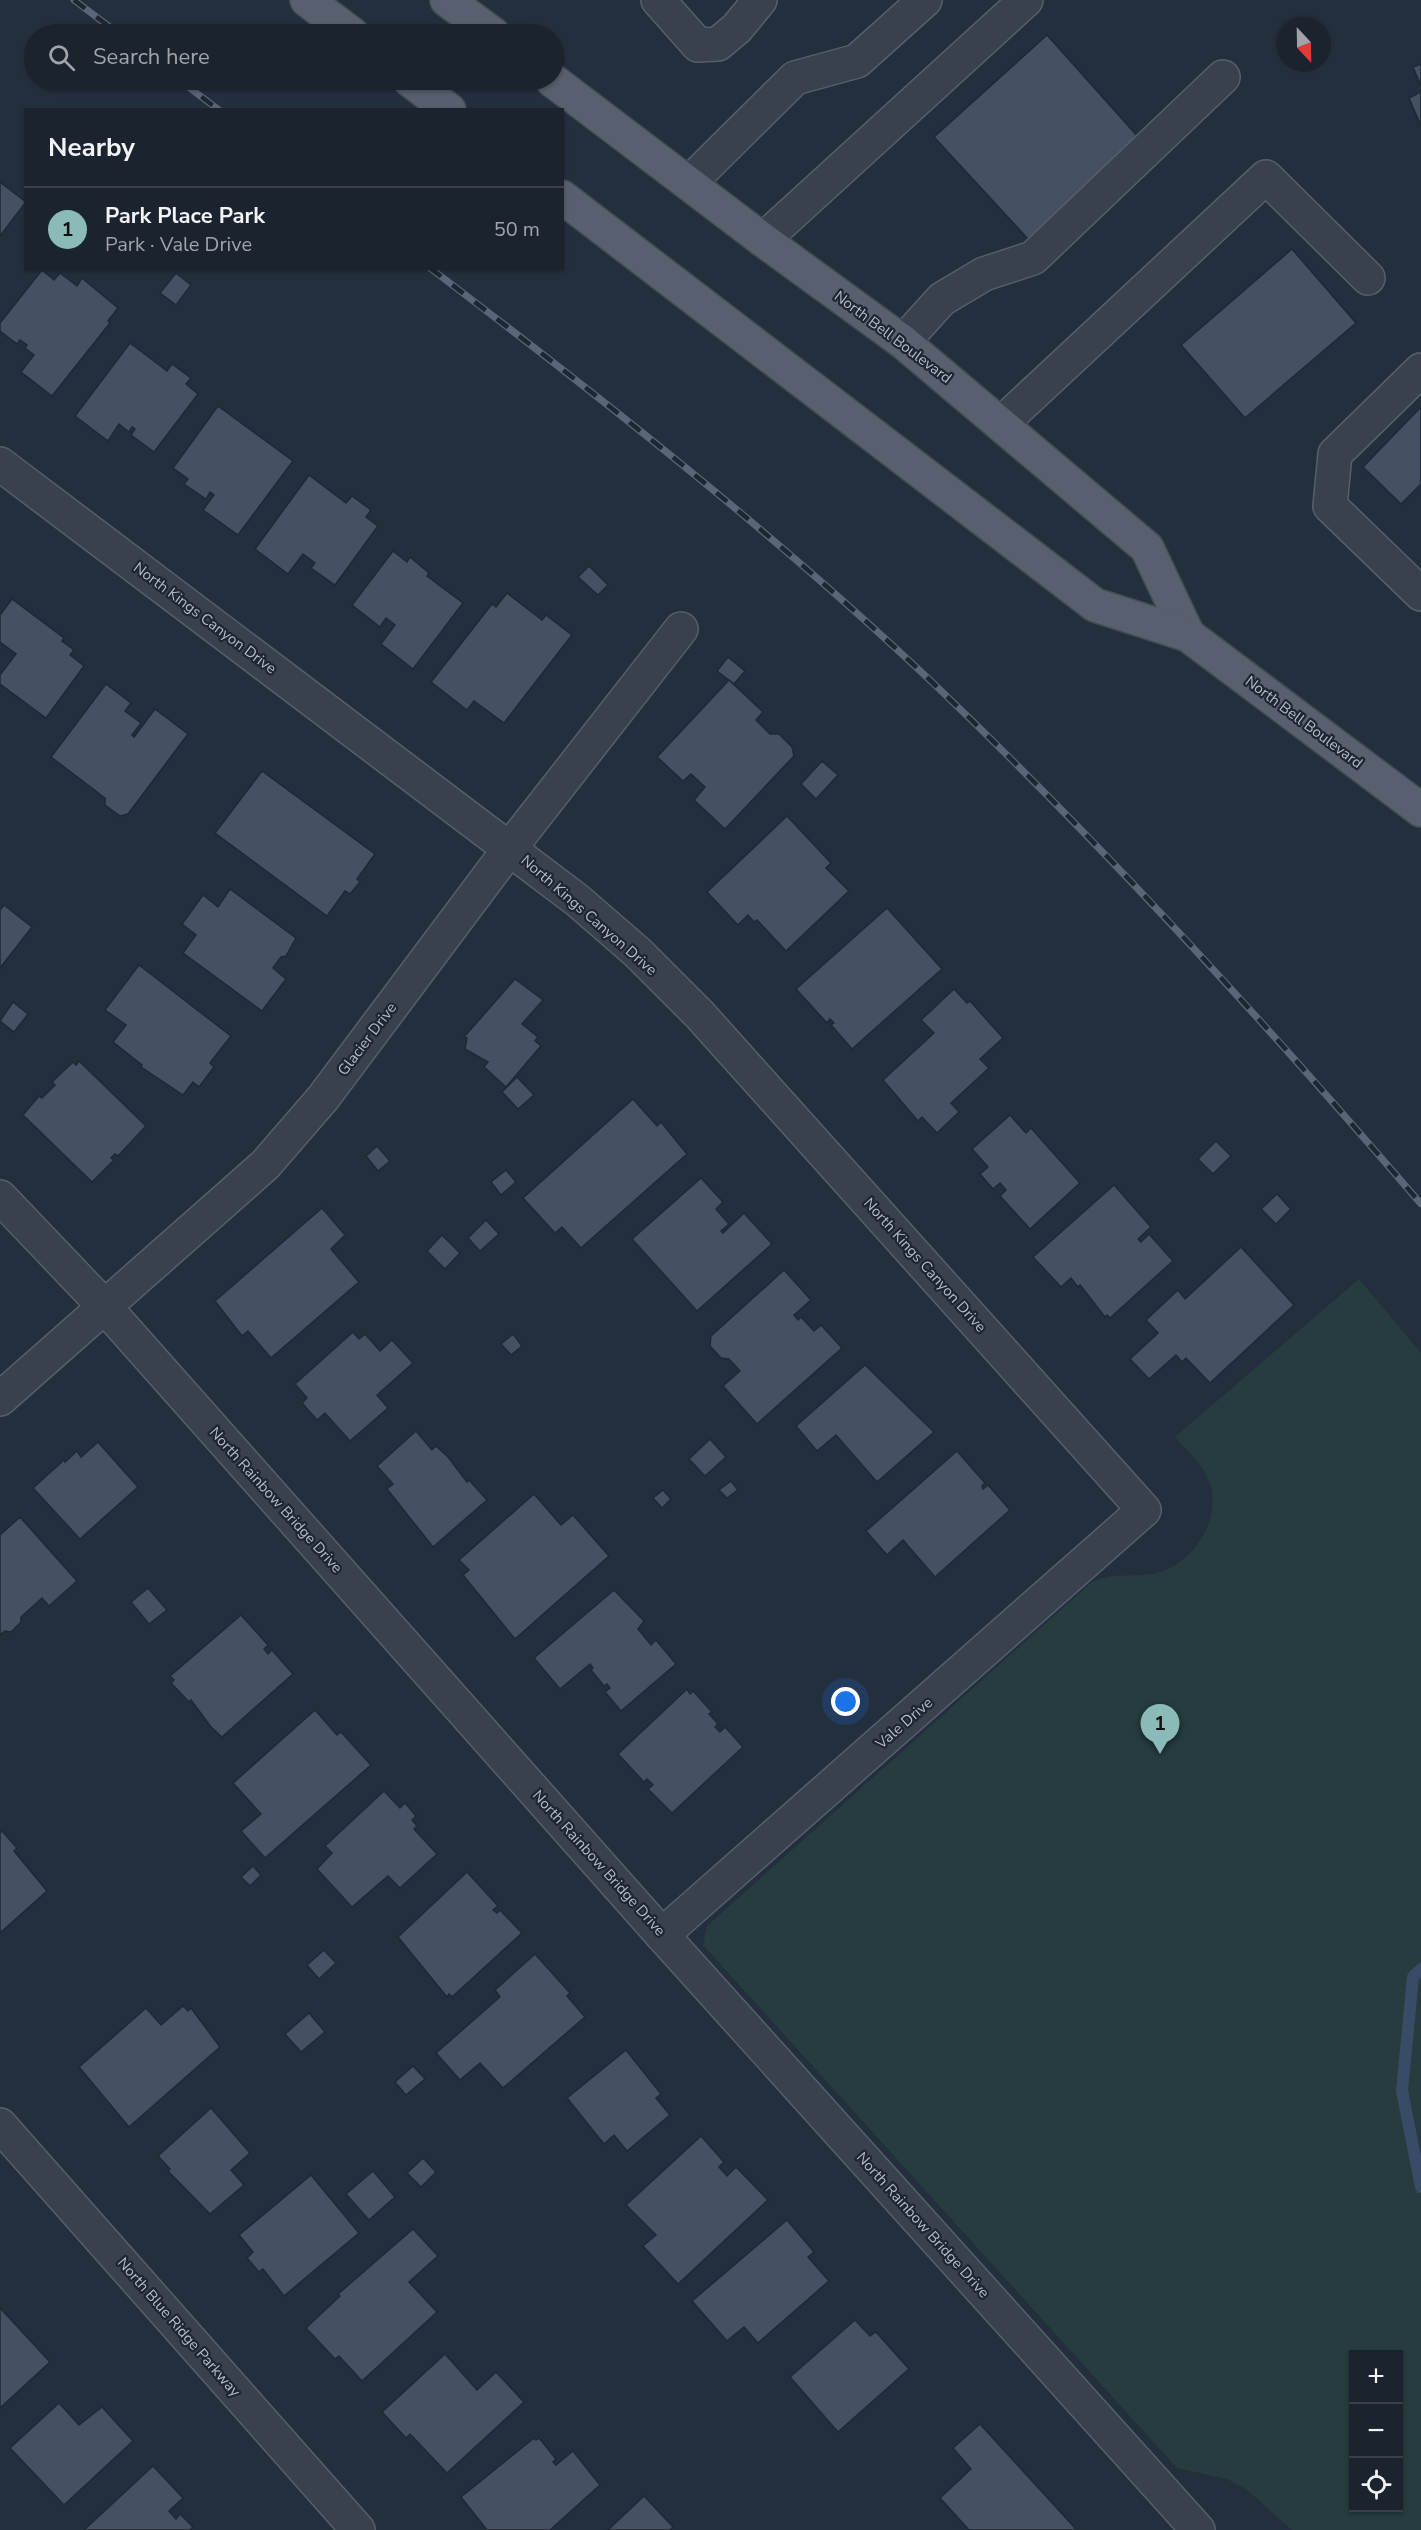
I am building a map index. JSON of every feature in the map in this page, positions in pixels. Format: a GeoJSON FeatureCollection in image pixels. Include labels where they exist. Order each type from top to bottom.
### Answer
{"type":"FeatureCollection","features":[{"type":"Feature","properties":{"kind":"main road"},"geometry":{"type":"LineString","coordinates":[[307,0],[339,24]]}},
{"type":"Feature","properties":{"kind":"main road"},"geometry":{"type":"LineString","coordinates":[[447,0],[479,24]]}},
{"type":"Feature","properties":{"kind":"main road","name":"North Bell Boulevard"},"geometry":{"type":"LineString","coordinates":[[564,89],[763,240],[903,342],[1002,423],[1147,548],[1188,634]]}},
{"type":"Feature","properties":{"kind":"main road"},"geometry":{"type":"LineString","coordinates":[[423,90],[446,108]]}},
{"type":"Feature","properties":{"kind":"main road","name":"North Bell Boulevard"},"geometry":{"type":"LineString","coordinates":[[564,198],[1095,605],[1188,634],[1421,810]]}},
{"type":"Feature","properties":{"kind":"street"},"geometry":{"type":"LineString","coordinates":[[658,0],[698,45],[718,44],[737,28],[760,0]]}},
{"type":"Feature","properties":{"kind":"street"},"geometry":{"type":"LineString","coordinates":[[689,183],[795,78],[857,61],[925,0]]}},
{"type":"Feature","properties":{"kind":"street"},"geometry":{"type":"LineString","coordinates":[[763,240],[1026,0]]}},
{"type":"Feature","properties":{"kind":"street"},"geometry":{"type":"LineString","coordinates":[[903,342],[942,299],[984,274],[1033,258],[1222,77]]}},
{"type":"Feature","properties":{"kind":"street"},"geometry":{"type":"LineString","coordinates":[[1002,423],[1266,177],[1368,278]]}},
{"type":"Feature","properties":{"kind":"street"},"geometry":{"type":"LineString","coordinates":[[1420,592],[1330,506],[1335,454],[1421,370]]}},
{"type":"Feature","properties":{"kind":"street","name":"North Kings Canyon Drive"},"geometry":{"type":"LineString","coordinates":[[0,464],[510,848],[577,900],[637,952],[700,1015],[1144,1510]]}},
{"type":"Feature","properties":{"kind":"street","name":"Glacier Drive"},"geometry":{"type":"LineString","coordinates":[[0,1399],[265,1165],[323,1098],[510,848],[681,629]]}},
{"type":"Feature","properties":{"kind":"street","name":"North Rainbow Bridge Drive"},"geometry":{"type":"LineString","coordinates":[[0,1197],[104,1306],[662,1935],[1198,2530]]}},
{"type":"Feature","properties":{"kind":"street","name":"Vale Drive"},"geometry":{"type":"LineString","coordinates":[[662,1935],[1144,1510]]}},
{"type":"Feature","properties":{"kind":"street","name":"North Blue Ridge Parkway"},"geometry":{"type":"LineString","coordinates":[[0,2125],[358,2530]]}},
{"type":"Feature","properties":{"kind":"green space"},"geometry":{"type":"Polygon","coordinates":[[[1359,1279],[1421,1353],[1421,2530],[1292,2530],[1246,2489],[1227,2479],[1177,2468],[703,1945],[707,1926],[1092,1582],[1101,1578],[1159,1573],[1180,1562],[1190,1553],[1206,1530],[1213,1503],[1212,1490],[1207,1477],[1175,1437],[1359,1279]]]}},
{"type":"Feature","properties":{"kind":"building"},"geometry":{"type":"Polygon","coordinates":[[[1047,35],[1140,139],[1028,239],[934,137],[1047,35]]]}},
{"type":"Feature","properties":{"kind":"building"},"geometry":{"type":"Polygon","coordinates":[[[1421,64],[1421,86],[1413,67],[1421,64]]]}},
{"type":"Feature","properties":{"kind":"building"},"geometry":{"type":"Polygon","coordinates":[[[1421,92],[1421,126],[1409,98],[1421,92]]]}},
{"type":"Feature","properties":{"kind":"building"},"geometry":{"type":"Polygon","coordinates":[[[0,182],[24,200],[24,205],[0,236],[0,182]]]}},
{"type":"Feature","properties":{"kind":"building"},"geometry":{"type":"Polygon","coordinates":[[[1292,249],[1356,323],[1245,418],[1181,345],[1292,249]]]}},
{"type":"Feature","properties":{"kind":"building"},"geometry":{"type":"Polygon","coordinates":[[[42,270],[54,280],[60,273],[77,286],[82,278],[118,308],[108,321],[110,323],[52,396],[21,372],[34,355],[25,348],[27,345],[20,340],[17,344],[0,331],[0,323],[42,270]]]}},
{"type":"Feature","properties":{"kind":"building"},"geometry":{"type":"Polygon","coordinates":[[[176,273],[191,285],[176,305],[160,293],[176,273]]]}},
{"type":"Feature","properties":{"kind":"building"},"geometry":{"type":"Polygon","coordinates":[[[130,343],[167,371],[172,364],[191,378],[186,384],[198,394],[154,452],[131,435],[135,429],[132,427],[129,432],[119,424],[108,441],[75,416],[130,343]]]}},
{"type":"Feature","properties":{"kind":"building"},"geometry":{"type":"Polygon","coordinates":[[[218,406],[293,461],[238,535],[203,510],[214,495],[210,492],[206,499],[184,484],[188,479],[173,468],[218,406]]]}},
{"type":"Feature","properties":{"kind":"building"},"geometry":{"type":"Polygon","coordinates":[[[1421,407],[1421,484],[1401,504],[1363,467],[1421,407]]]}},
{"type":"Feature","properties":{"kind":"building"},"geometry":{"type":"Polygon","coordinates":[[[309,475],[346,503],[352,496],[371,510],[366,517],[378,526],[335,585],[311,568],[315,563],[303,554],[288,574],[255,549],[309,475]]]}},
{"type":"Feature","properties":{"kind":"building"},"geometry":{"type":"Polygon","coordinates":[[[393,551],[407,562],[410,557],[429,573],[427,576],[463,603],[413,669],[381,644],[395,625],[386,618],[380,627],[352,605],[393,551]]]}},
{"type":"Feature","properties":{"kind":"building"},"geometry":{"type":"Polygon","coordinates":[[[589,566],[608,585],[598,595],[578,577],[589,566]]]}},
{"type":"Feature","properties":{"kind":"building"},"geometry":{"type":"Polygon","coordinates":[[[507,593],[542,620],[546,615],[572,635],[504,723],[474,701],[467,710],[431,682],[492,604],[496,607],[507,593]]]}},
{"type":"Feature","properties":{"kind":"building"},"geometry":{"type":"Polygon","coordinates":[[[12,599],[64,638],[62,641],[74,650],[70,655],[84,666],[46,718],[0,684],[0,675],[16,654],[0,642],[0,615],[12,599]]]}},
{"type":"Feature","properties":{"kind":"building"},"geometry":{"type":"Polygon","coordinates":[[[728,657],[745,671],[734,684],[717,671],[728,657]]]}},
{"type":"Feature","properties":{"kind":"building"},"geometry":{"type":"Polygon","coordinates":[[[729,680],[763,712],[756,720],[770,734],[779,734],[792,747],[794,756],[725,829],[694,800],[705,787],[691,774],[683,781],[657,757],[729,680]]]}},
{"type":"Feature","properties":{"kind":"building"},"geometry":{"type":"Polygon","coordinates":[[[106,684],[131,703],[125,711],[141,723],[132,735],[134,737],[155,709],[188,734],[128,814],[120,816],[105,805],[105,798],[51,757],[106,684]]]}},
{"type":"Feature","properties":{"kind":"building"},"geometry":{"type":"Polygon","coordinates":[[[822,761],[838,775],[816,799],[801,784],[822,761]]]}},
{"type":"Feature","properties":{"kind":"building"},"geometry":{"type":"Polygon","coordinates":[[[262,771],[375,854],[357,879],[360,882],[350,894],[345,891],[327,916],[215,833],[262,771]]]}},
{"type":"Feature","properties":{"kind":"building"},"geometry":{"type":"Polygon","coordinates":[[[787,816],[831,863],[826,868],[849,891],[786,951],[757,920],[754,922],[748,915],[738,925],[707,892],[787,816]]]}},
{"type":"Feature","properties":{"kind":"building"},"geometry":{"type":"Polygon","coordinates":[[[230,889],[296,938],[286,956],[281,957],[273,968],[286,979],[262,1011],[183,953],[196,935],[182,924],[203,895],[218,907],[230,889]]]}},
{"type":"Feature","properties":{"kind":"building"},"geometry":{"type":"Polygon","coordinates":[[[4,905],[32,927],[0,968],[0,910],[4,905]]]}},
{"type":"Feature","properties":{"kind":"building"},"geometry":{"type":"Polygon","coordinates":[[[887,908],[942,969],[852,1049],[831,1025],[834,1023],[830,1019],[827,1023],[796,989],[887,908]]]}},
{"type":"Feature","properties":{"kind":"building"},"geometry":{"type":"Polygon","coordinates":[[[139,965],[231,1036],[210,1063],[214,1067],[199,1087],[193,1082],[183,1095],[141,1067],[142,1065],[113,1042],[126,1025],[105,1010],[139,965]]]}},
{"type":"Feature","properties":{"kind":"building"},"geometry":{"type":"Polygon","coordinates":[[[515,979],[543,1000],[522,1024],[538,1037],[535,1041],[541,1046],[506,1087],[484,1067],[488,1062],[465,1049],[467,1038],[464,1037],[515,979]]]}},
{"type":"Feature","properties":{"kind":"building"},"geometry":{"type":"Polygon","coordinates":[[[954,989],[967,1003],[970,1001],[1003,1038],[980,1059],[989,1068],[951,1103],[959,1112],[937,1133],[922,1117],[918,1121],[883,1080],[934,1033],[921,1020],[954,989]]]}},
{"type":"Feature","properties":{"kind":"building"},"geometry":{"type":"Polygon","coordinates":[[[13,1002],[28,1014],[14,1032],[0,1021],[13,1002]]]}},
{"type":"Feature","properties":{"kind":"building"},"geometry":{"type":"Polygon","coordinates":[[[79,1061],[146,1126],[118,1156],[115,1154],[111,1158],[114,1160],[92,1182],[23,1115],[39,1096],[42,1098],[55,1085],[52,1082],[73,1062],[76,1065],[79,1061]]]}},
{"type":"Feature","properties":{"kind":"building"},"geometry":{"type":"Polygon","coordinates":[[[517,1077],[534,1095],[518,1109],[502,1092],[517,1077]]]}},
{"type":"Feature","properties":{"kind":"building"},"geometry":{"type":"Polygon","coordinates":[[[633,1099],[657,1126],[661,1122],[687,1154],[581,1248],[562,1227],[555,1233],[523,1198],[633,1099]]]}},
{"type":"Feature","properties":{"kind":"building"},"geometry":{"type":"Polygon","coordinates":[[[1010,1115],[1026,1133],[1031,1128],[1080,1183],[1030,1229],[1000,1196],[1006,1190],[1000,1183],[993,1189],[980,1174],[988,1167],[972,1149],[1010,1115]]]}},
{"type":"Feature","properties":{"kind":"building"},"geometry":{"type":"Polygon","coordinates":[[[1216,1141],[1231,1156],[1213,1174],[1198,1159],[1216,1141]]]}},
{"type":"Feature","properties":{"kind":"building"},"geometry":{"type":"Polygon","coordinates":[[[377,1146],[390,1161],[378,1171],[366,1156],[377,1146]]]}},
{"type":"Feature","properties":{"kind":"building"},"geometry":{"type":"Polygon","coordinates":[[[506,1170],[516,1182],[501,1195],[491,1182],[506,1170]]]}},
{"type":"Feature","properties":{"kind":"building"},"geometry":{"type":"Polygon","coordinates":[[[701,1178],[723,1202],[716,1209],[729,1224],[721,1231],[723,1233],[744,1213],[772,1244],[697,1311],[632,1239],[701,1178]]]}},
{"type":"Feature","properties":{"kind":"building"},"geometry":{"type":"Polygon","coordinates":[[[1114,1185],[1151,1227],[1138,1239],[1141,1242],[1149,1234],[1173,1261],[1110,1318],[1107,1315],[1105,1317],[1080,1285],[1078,1287],[1071,1278],[1061,1287],[1033,1257],[1114,1185]]]}},
{"type":"Feature","properties":{"kind":"building"},"geometry":{"type":"Polygon","coordinates":[[[1277,1194],[1291,1209],[1276,1224],[1261,1209],[1277,1194]]]}},
{"type":"Feature","properties":{"kind":"building"},"geometry":{"type":"Polygon","coordinates":[[[322,1208],[345,1235],[331,1249],[359,1282],[271,1358],[248,1331],[242,1336],[215,1301],[322,1208]]]}},
{"type":"Feature","properties":{"kind":"building"},"geometry":{"type":"Polygon","coordinates":[[[486,1220],[499,1234],[480,1251],[468,1238],[486,1220]]]}},
{"type":"Feature","properties":{"kind":"building"},"geometry":{"type":"Polygon","coordinates":[[[442,1235],[460,1253],[445,1269],[427,1251],[442,1235]]]}},
{"type":"Feature","properties":{"kind":"building"},"geometry":{"type":"Polygon","coordinates":[[[1241,1247],[1294,1305],[1210,1383],[1186,1358],[1182,1362],[1176,1355],[1149,1379],[1130,1359],[1158,1333],[1146,1320],[1178,1290],[1185,1299],[1241,1247]]]}},
{"type":"Feature","properties":{"kind":"building"},"geometry":{"type":"Polygon","coordinates":[[[784,1270],[811,1300],[794,1315],[798,1320],[801,1317],[814,1331],[821,1325],[842,1348],[757,1424],[723,1386],[740,1371],[729,1359],[721,1358],[710,1346],[711,1336],[784,1270]]]}},
{"type":"Feature","properties":{"kind":"building"},"geometry":{"type":"Polygon","coordinates":[[[353,1332],[359,1339],[365,1334],[380,1351],[392,1340],[413,1363],[377,1395],[388,1408],[350,1441],[325,1413],[317,1420],[302,1403],[307,1398],[295,1384],[353,1332]]]}},
{"type":"Feature","properties":{"kind":"building"},"geometry":{"type":"Polygon","coordinates":[[[513,1334],[522,1346],[511,1355],[501,1344],[513,1334]]]}},
{"type":"Feature","properties":{"kind":"building"},"geometry":{"type":"Polygon","coordinates":[[[865,1365],[934,1432],[877,1482],[836,1435],[817,1451],[796,1426],[865,1365]]]}},
{"type":"Feature","properties":{"kind":"building"},"geometry":{"type":"Polygon","coordinates":[[[416,1431],[432,1450],[436,1446],[448,1457],[467,1482],[469,1480],[487,1500],[433,1547],[387,1489],[393,1484],[377,1466],[416,1431]]]}},
{"type":"Feature","properties":{"kind":"building"},"geometry":{"type":"Polygon","coordinates":[[[710,1439],[726,1457],[705,1476],[689,1459],[710,1439]]]}},
{"type":"Feature","properties":{"kind":"building"},"geometry":{"type":"Polygon","coordinates":[[[98,1442],[138,1487],[80,1539],[33,1488],[64,1460],[65,1462],[77,1451],[81,1457],[98,1442]]]}},
{"type":"Feature","properties":{"kind":"building"},"geometry":{"type":"Polygon","coordinates":[[[957,1451],[985,1483],[982,1486],[983,1489],[988,1485],[1010,1510],[935,1577],[903,1540],[887,1555],[866,1531],[957,1451]]]}},
{"type":"Feature","properties":{"kind":"building"},"geometry":{"type":"Polygon","coordinates":[[[731,1481],[738,1490],[727,1498],[719,1490],[731,1481]]]}},
{"type":"Feature","properties":{"kind":"building"},"geometry":{"type":"Polygon","coordinates":[[[663,1490],[671,1499],[662,1508],[653,1498],[663,1490]]]}},
{"type":"Feature","properties":{"kind":"building"},"geometry":{"type":"Polygon","coordinates":[[[534,1494],[561,1525],[573,1515],[609,1556],[515,1639],[463,1575],[469,1570],[459,1560],[534,1494]]]}},
{"type":"Feature","properties":{"kind":"building"},"geometry":{"type":"Polygon","coordinates":[[[20,1517],[77,1581],[49,1606],[42,1598],[21,1617],[21,1622],[11,1632],[5,1631],[0,1635],[0,1535],[20,1517]]]}},
{"type":"Feature","properties":{"kind":"building"},"geometry":{"type":"Polygon","coordinates":[[[148,1588],[167,1610],[149,1624],[131,1602],[148,1588]]]}},
{"type":"Feature","properties":{"kind":"building"},"geometry":{"type":"Polygon","coordinates":[[[614,1590],[644,1621],[638,1629],[651,1645],[656,1640],[676,1664],[621,1711],[605,1692],[610,1688],[607,1684],[604,1686],[591,1670],[593,1668],[590,1664],[560,1689],[534,1658],[614,1590]]]}},
{"type":"Feature","properties":{"kind":"building"},"geometry":{"type":"Polygon","coordinates":[[[241,1615],[268,1645],[264,1649],[268,1654],[272,1650],[293,1674],[222,1737],[211,1727],[191,1700],[189,1702],[171,1683],[174,1680],[170,1676],[241,1615]]]}},
{"type":"Feature","properties":{"kind":"building"},"geometry":{"type":"Polygon","coordinates":[[[687,1689],[690,1694],[693,1691],[712,1712],[709,1714],[718,1724],[715,1727],[720,1732],[725,1727],[743,1747],[672,1813],[648,1789],[653,1785],[647,1779],[644,1782],[618,1754],[687,1689]]]}},
{"type":"Feature","properties":{"kind":"building"},"geometry":{"type":"Polygon","coordinates":[[[315,1710],[337,1735],[341,1732],[371,1765],[265,1858],[241,1831],[261,1814],[233,1783],[315,1710]]]}},
{"type":"Feature","properties":{"kind":"building"},"geometry":{"type":"Polygon","coordinates":[[[384,1791],[400,1808],[405,1803],[416,1816],[412,1820],[417,1826],[414,1829],[437,1854],[400,1888],[388,1876],[352,1907],[317,1869],[332,1853],[325,1846],[384,1791]]]}},
{"type":"Feature","properties":{"kind":"building"},"geometry":{"type":"Polygon","coordinates":[[[2,1831],[17,1848],[14,1851],[47,1891],[0,1933],[0,1833],[2,1831]]]}},
{"type":"Feature","properties":{"kind":"building"},"geometry":{"type":"Polygon","coordinates":[[[253,1866],[261,1875],[250,1886],[241,1877],[253,1866]]]}},
{"type":"Feature","properties":{"kind":"building"},"geometry":{"type":"Polygon","coordinates":[[[467,1872],[498,1906],[493,1910],[497,1913],[500,1910],[522,1933],[452,1997],[449,1994],[447,1997],[398,1937],[467,1872]]]}},
{"type":"Feature","properties":{"kind":"building"},"geometry":{"type":"Polygon","coordinates":[[[324,1950],[336,1963],[319,1979],[307,1965],[324,1950]]]}},
{"type":"Feature","properties":{"kind":"building"},"geometry":{"type":"Polygon","coordinates":[[[535,1954],[570,1993],[567,1996],[585,2017],[503,2088],[480,2063],[460,2080],[436,2053],[500,1997],[495,1990],[535,1954]]]}},
{"type":"Feature","properties":{"kind":"building"},"geometry":{"type":"Polygon","coordinates":[[[183,2006],[188,2011],[191,2008],[220,2047],[129,2127],[79,2067],[146,2008],[161,2025],[183,2006]]]}},
{"type":"Feature","properties":{"kind":"building"},"geometry":{"type":"Polygon","coordinates":[[[309,2013],[325,2032],[301,2052],[285,2034],[309,2013]]]}},
{"type":"Feature","properties":{"kind":"building"},"geometry":{"type":"Polygon","coordinates":[[[626,2050],[661,2094],[656,2098],[670,2115],[627,2151],[614,2135],[604,2144],[567,2098],[626,2050]]]}},
{"type":"Feature","properties":{"kind":"building"},"geometry":{"type":"Polygon","coordinates":[[[413,2066],[425,2079],[406,2095],[395,2082],[413,2066]]]}},
{"type":"Feature","properties":{"kind":"building"},"geometry":{"type":"Polygon","coordinates":[[[211,2108],[250,2153],[231,2170],[244,2185],[210,2214],[168,2171],[170,2169],[158,2156],[211,2108]]]}},
{"type":"Feature","properties":{"kind":"building"},"geometry":{"type":"Polygon","coordinates":[[[701,2136],[724,2162],[719,2167],[727,2176],[736,2167],[768,2200],[678,2284],[643,2246],[656,2235],[626,2205],[701,2136]]]}},
{"type":"Feature","properties":{"kind":"building"},"geometry":{"type":"Polygon","coordinates":[[[423,2158],[436,2172],[421,2187],[407,2173],[423,2158]]]}},
{"type":"Feature","properties":{"kind":"building"},"geometry":{"type":"Polygon","coordinates":[[[373,2171],[395,2197],[369,2220],[346,2194],[373,2171]]]}},
{"type":"Feature","properties":{"kind":"building"},"geometry":{"type":"Polygon","coordinates":[[[311,2175],[359,2233],[284,2296],[263,2269],[259,2272],[247,2258],[253,2252],[239,2235],[311,2175]]]}},
{"type":"Feature","properties":{"kind":"building"},"geometry":{"type":"Polygon","coordinates":[[[787,2220],[814,2252],[808,2257],[829,2281],[758,2343],[744,2327],[727,2341],[692,2301],[787,2220]]]}},
{"type":"Feature","properties":{"kind":"building"},"geometry":{"type":"Polygon","coordinates":[[[413,2229],[438,2256],[409,2282],[437,2312],[362,2381],[339,2356],[335,2359],[306,2328],[340,2296],[338,2294],[413,2229]]]}},
{"type":"Feature","properties":{"kind":"building"},"geometry":{"type":"Polygon","coordinates":[[[0,2308],[50,2362],[0,2408],[0,2308]]]}},
{"type":"Feature","properties":{"kind":"building"},"geometry":{"type":"Polygon","coordinates":[[[855,2320],[870,2336],[876,2332],[909,2369],[838,2432],[790,2377],[855,2320]]]}},
{"type":"Feature","properties":{"kind":"building"},"geometry":{"type":"Polygon","coordinates":[[[445,2354],[477,2390],[496,2372],[524,2402],[447,2473],[410,2434],[406,2438],[382,2412],[445,2354]]]}},
{"type":"Feature","properties":{"kind":"building"},"geometry":{"type":"Polygon","coordinates":[[[59,2403],[79,2425],[102,2407],[133,2441],[64,2505],[10,2448],[59,2403]]]}},
{"type":"Feature","properties":{"kind":"building"},"geometry":{"type":"Polygon","coordinates":[[[980,2424],[1075,2528],[1074,2530],[969,2530],[940,2498],[971,2469],[953,2448],[980,2424]]]}},
{"type":"Feature","properties":{"kind":"building"},"geometry":{"type":"Polygon","coordinates":[[[534,2438],[536,2440],[539,2438],[556,2459],[553,2462],[556,2465],[573,2451],[600,2485],[550,2530],[487,2530],[461,2497],[534,2438]]]}},
{"type":"Feature","properties":{"kind":"building"},"geometry":{"type":"Polygon","coordinates":[[[153,2466],[183,2498],[169,2511],[176,2519],[180,2514],[193,2527],[190,2530],[84,2530],[153,2466]]]}},
{"type":"Feature","properties":{"kind":"building"},"geometry":{"type":"Polygon","coordinates":[[[644,2496],[673,2527],[670,2530],[608,2530],[644,2496]]]}},
{"type":"Feature","properties":{"kind":"waterway"},"geometry":{"type":"LineString","coordinates":[[1421,1969],[1413,1977],[1402,2091],[1421,2187]]}},
{"type":"Feature","properties":{"kind":"railway"},"geometry":{"type":"LineString","coordinates":[[74,0],[106,24]]}},
{"type":"Feature","properties":{"kind":"railway"},"geometry":{"type":"LineString","coordinates":[[192,90],[216,108]]}},
{"type":"Feature","properties":{"kind":"railway"},"geometry":{"type":"LineString","coordinates":[[433,270],[687,469],[812,574],[933,683],[1123,873],[1184,938],[1304,1069],[1421,1204]]}},
{"type":"Feature","properties":{"kind":"place","name":"Park Place Park"},"geometry":{"type":"Point","coordinates":[1160,1754]}}]}
